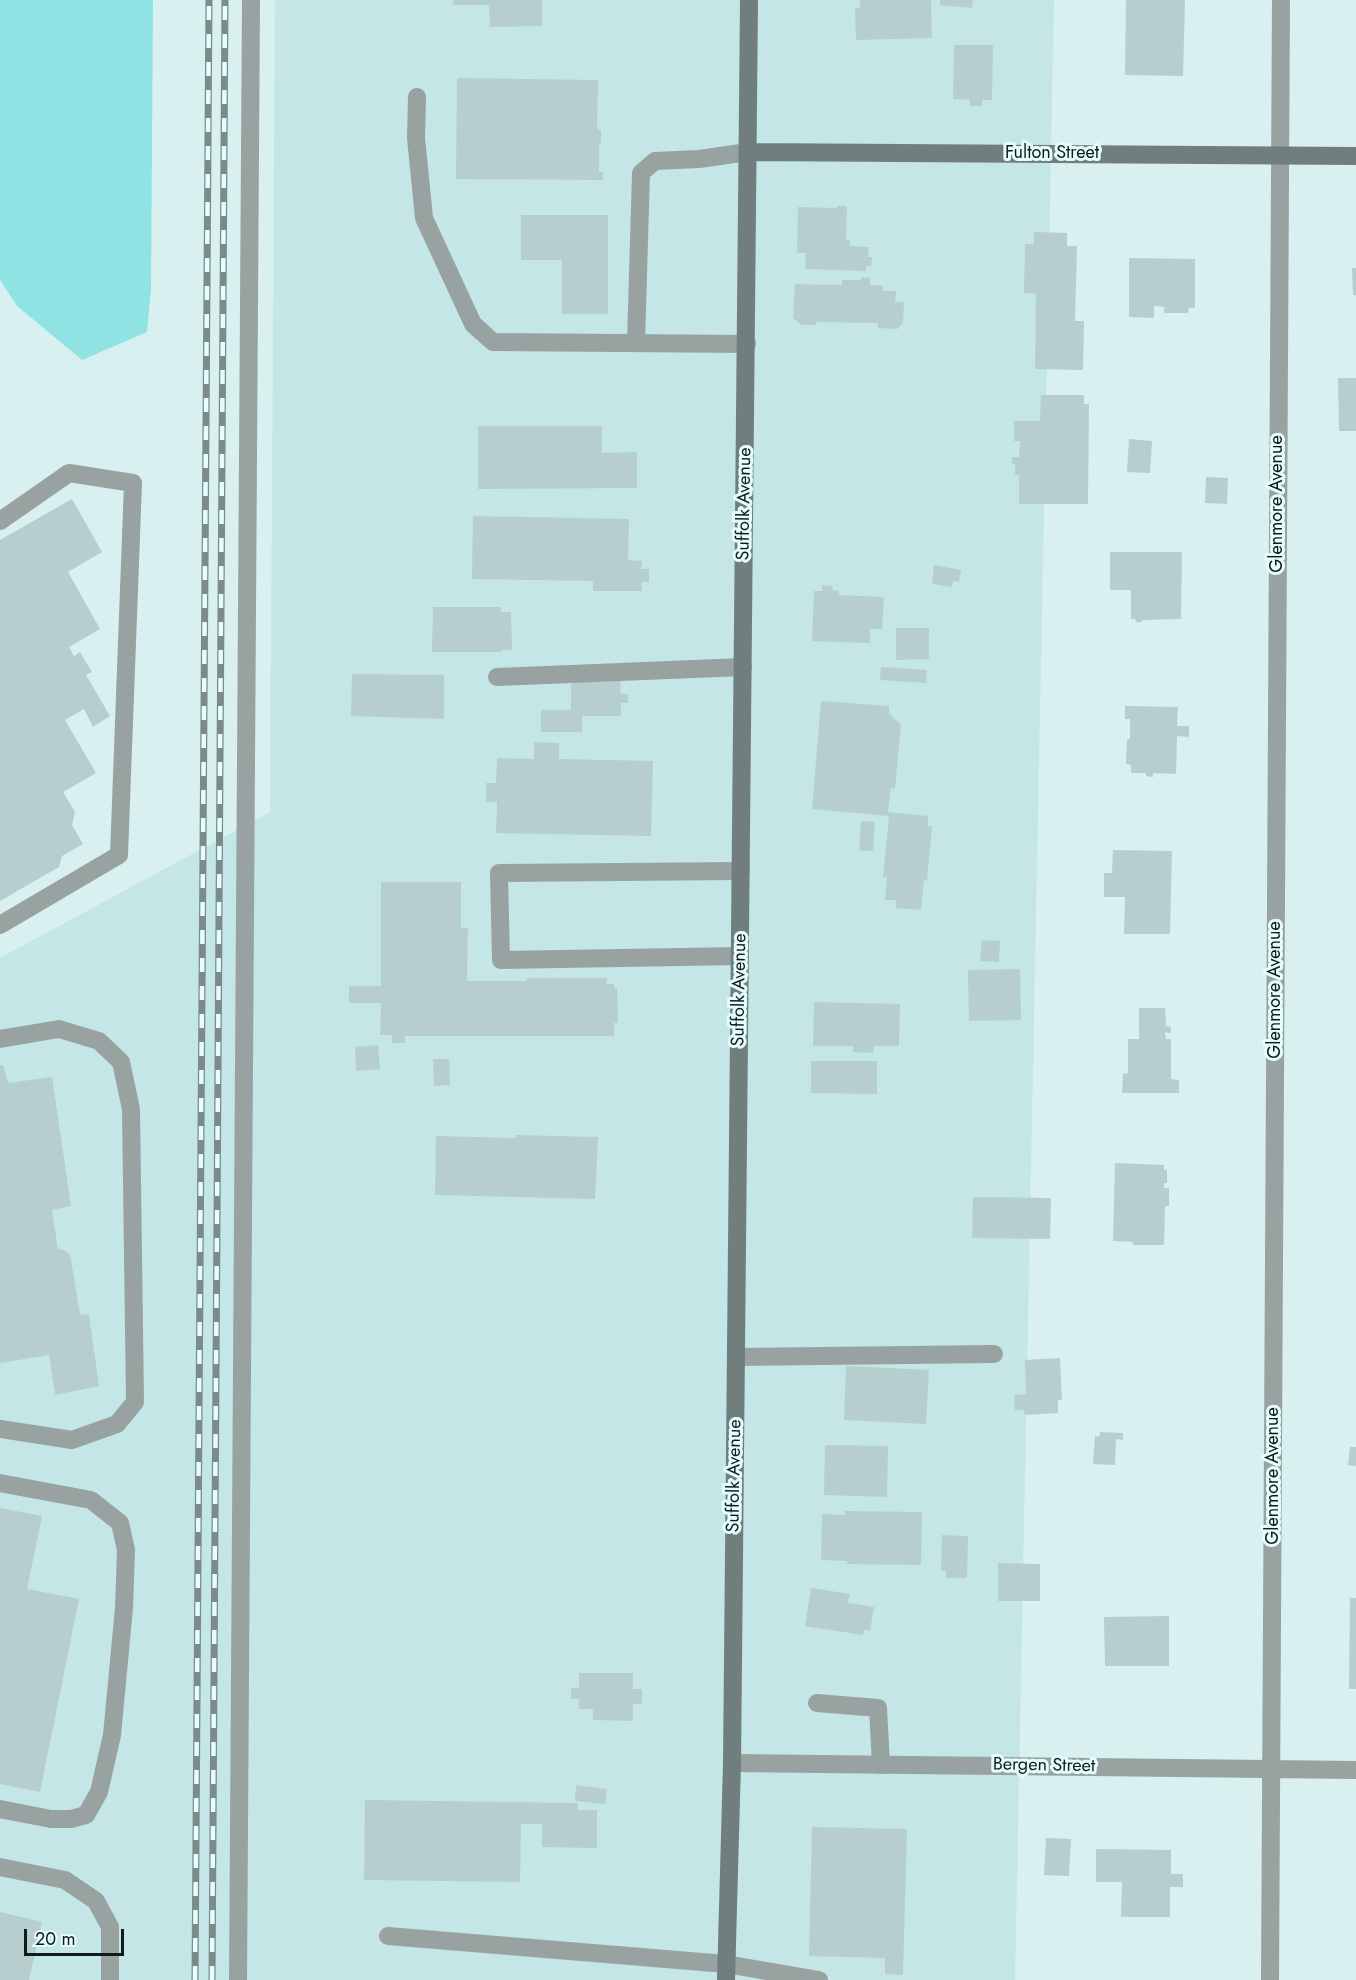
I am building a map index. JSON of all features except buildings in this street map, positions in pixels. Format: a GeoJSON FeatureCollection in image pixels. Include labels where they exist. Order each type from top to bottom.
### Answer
{"type":"FeatureCollection","features":[{"type":"Feature","properties":{"kind":"main road","name":"Suffolk Avenue"},"geometry":{"type":"LineString","coordinates":[[726,1972],[732,1763],[749,0]]}},
{"type":"Feature","properties":{"kind":"main road","name":"Fulton Street"},"geometry":{"type":"LineString","coordinates":[[748,152],[1356,156]]}},
{"type":"Feature","properties":{"kind":"street"},"geometry":{"type":"LineString","coordinates":[[237,1980],[251,0]]}},
{"type":"Feature","properties":{"kind":"street","name":"Glenmore Avenue"},"geometry":{"type":"LineString","coordinates":[[1270,1980],[1281,0]]}},
{"type":"Feature","properties":{"kind":"street"},"geometry":{"type":"LineString","coordinates":[[417,97],[416,138],[424,218],[472,324],[493,342],[747,344]]}},
{"type":"Feature","properties":{"kind":"street"},"geometry":{"type":"LineString","coordinates":[[636,342],[641,173],[655,160],[699,159],[748,152]]}},
{"type":"Feature","properties":{"kind":"street"},"geometry":{"type":"LineString","coordinates":[[0,521],[69,473],[133,483],[119,855],[0,926]]}},
{"type":"Feature","properties":{"kind":"street"},"geometry":{"type":"LineString","coordinates":[[497,677],[743,667]]}},
{"type":"Feature","properties":{"kind":"street"},"geometry":{"type":"LineString","coordinates":[[740,956],[501,960],[499,873],[741,871]]}},
{"type":"Feature","properties":{"kind":"street"},"geometry":{"type":"LineString","coordinates":[[0,1039],[59,1029],[99,1041],[121,1062],[131,1109],[135,1402],[117,1424],[72,1440],[0,1429]]}},
{"type":"Feature","properties":{"kind":"street"},"geometry":{"type":"LineString","coordinates":[[736,1357],[994,1354]]}},
{"type":"Feature","properties":{"kind":"street"},"geometry":{"type":"LineString","coordinates":[[0,1483],[91,1500],[120,1523],[126,1550],[124,1608],[112,1735],[99,1791],[86,1815],[71,1819],[51,1819],[0,1809]]}},
{"type":"Feature","properties":{"kind":"street"},"geometry":{"type":"LineString","coordinates":[[817,1703],[878,1708],[882,1764]]}},
{"type":"Feature","properties":{"kind":"street","name":"Bergen Street"},"geometry":{"type":"LineString","coordinates":[[732,1763],[1356,1770]]}},
{"type":"Feature","properties":{"kind":"street"},"geometry":{"type":"LineString","coordinates":[[0,1867],[65,1880],[96,1901],[110,1927],[110,1980]]}},
{"type":"Feature","properties":{"kind":"street"},"geometry":{"type":"LineString","coordinates":[[388,1936],[819,1980]]}},
{"type":"Feature","properties":{"kind":"shaded area"},"geometry":{"type":"Polygon","coordinates":[[[0,0],[153,0],[151,288],[147,332],[82,360],[17,306],[0,280],[0,0]]]}},
{"type":"Feature","properties":{"kind":"shaded area"},"geometry":{"type":"Polygon","coordinates":[[[275,0],[1054,0],[1015,1980],[0,1980],[0,958],[270,812],[275,0]]]}},
{"type":"Feature","properties":{"kind":"railway"},"geometry":{"type":"LineString","coordinates":[[195,1980],[209,0]]}},
{"type":"Feature","properties":{"kind":"railway"},"geometry":{"type":"LineString","coordinates":[[212,1980],[225,0]]}}]}
